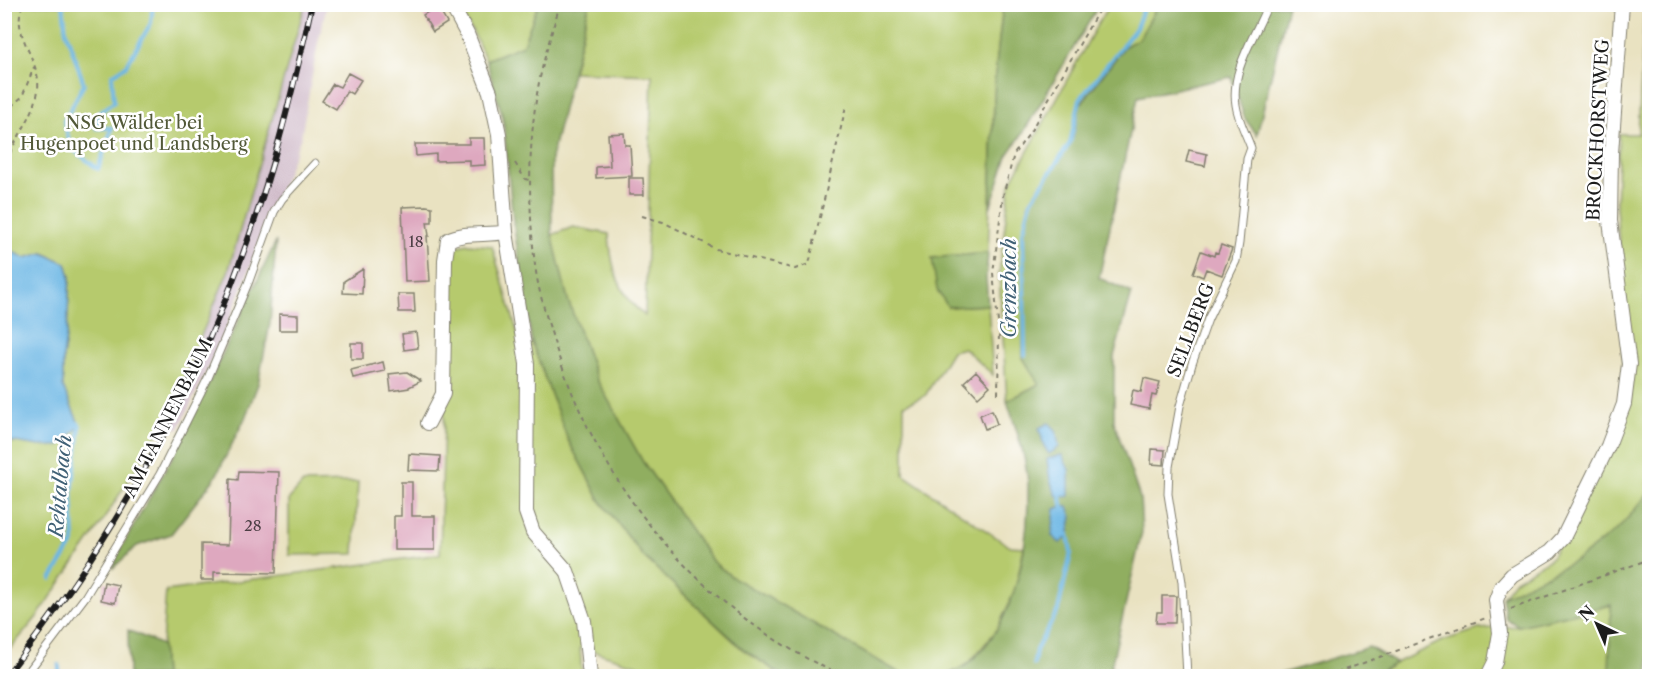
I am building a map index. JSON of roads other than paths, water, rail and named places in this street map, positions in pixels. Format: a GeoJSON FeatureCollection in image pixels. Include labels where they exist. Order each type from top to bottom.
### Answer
{"type":"FeatureCollection","features":[{"type":"Feature","properties":{"kind":"street"},"geometry":{"type":"LineString","coordinates":[[451,4],[467,34],[490,92],[498,134],[506,232],[527,364],[526,512],[533,532],[567,571],[584,621],[590,676]]}},
{"type":"Feature","properties":{"kind":"street","name":"BROCKHORSTWEG"},"geometry":{"type":"LineString","coordinates":[[1488,676],[1496,662],[1500,633],[1496,600],[1501,587],[1512,575],[1550,552],[1563,538],[1608,446],[1623,404],[1629,364],[1610,221],[1611,153],[1622,4]]}},
{"type":"Feature","properties":{"kind":"street"},"geometry":{"type":"LineString","coordinates":[[428,423],[442,394],[445,260],[448,240],[455,236],[506,232]]}},
{"type":"Feature","properties":{"kind":"lane","name":"SELLBERG"},"geometry":{"type":"LineString","coordinates":[[1187,676],[1182,582],[1168,494],[1169,466],[1173,440],[1192,364],[1204,329],[1233,269],[1238,252],[1247,159],[1251,148],[1236,108],[1236,91],[1244,57],[1268,4]]}},
{"type":"Feature","properties":{"kind":"lane","name":"AM TANNENBAUM"},"geometry":{"type":"LineString","coordinates":[[25,676],[85,597],[160,474],[217,356],[249,281],[274,212],[282,199],[315,163]]}},
{"type":"Feature","properties":{"kind":"water"},"geometry":{"type":"Polygon","coordinates":[[[7,249],[25,258],[43,253],[66,263],[70,276],[63,357],[63,387],[80,426],[59,446],[39,446],[9,441],[5,443],[4,250],[7,249]]]}},
{"type":"Feature","properties":{"kind":"water"},"geometry":{"type":"Polygon","coordinates":[[[1049,423],[1056,430],[1059,447],[1049,454],[1039,428],[1049,423]]]}},
{"type":"Feature","properties":{"kind":"water"},"geometry":{"type":"Polygon","coordinates":[[[1062,455],[1069,470],[1069,496],[1061,497],[1056,495],[1050,480],[1047,459],[1062,455]]]}},
{"type":"Feature","properties":{"kind":"water"},"geometry":{"type":"Polygon","coordinates":[[[1062,506],[1068,507],[1072,517],[1068,537],[1060,543],[1052,536],[1055,509],[1062,506]]]}},
{"type":"Feature","properties":{"kind":"waterway","name":"Rehtalbach"},"geometry":{"type":"LineString","coordinates":[[63,4],[66,32],[84,84],[64,121],[71,148],[98,169],[112,128],[96,128],[99,113],[114,102],[112,75],[126,66],[151,23],[153,4]]}},
{"type":"Feature","properties":{"kind":"waterway","name":"Grenzbach"},"geometry":{"type":"LineString","coordinates":[[1025,355],[1023,232],[1031,201],[1070,143],[1080,99],[1136,28],[1145,4]]}},
{"type":"Feature","properties":{"kind":"waterway","name":"Rehtalbach"},"geometry":{"type":"LineString","coordinates":[[51,579],[74,542],[72,491],[80,426],[78,423]]}},
{"type":"Feature","properties":{"kind":"waterway","name":"Grenzbach"},"geometry":{"type":"LineString","coordinates":[[1060,493],[1063,509]]}},
{"type":"Feature","properties":{"kind":"waterway","name":"Grenzbach"},"geometry":{"type":"LineString","coordinates":[[1034,664],[1036,650],[1058,610],[1071,553],[1068,534]]}},
{"type":"Feature","properties":{"kind":"waterway","name":"Rehtalbach"},"geometry":{"type":"LineString","coordinates":[[59,665],[59,676]]}},
{"type":"Feature","properties":{"kind":"railway"},"geometry":{"type":"LineString","coordinates":[[6,676],[85,568],[120,511],[154,453],[212,332],[237,270],[267,182],[312,4]]}},
{"type":"Feature","properties":{"kind":"park label","name":"NSG Wälder bei Hugenpoet und Landsberg"},"geometry":{"type":"Point","coordinates":[134,133]}}]}
